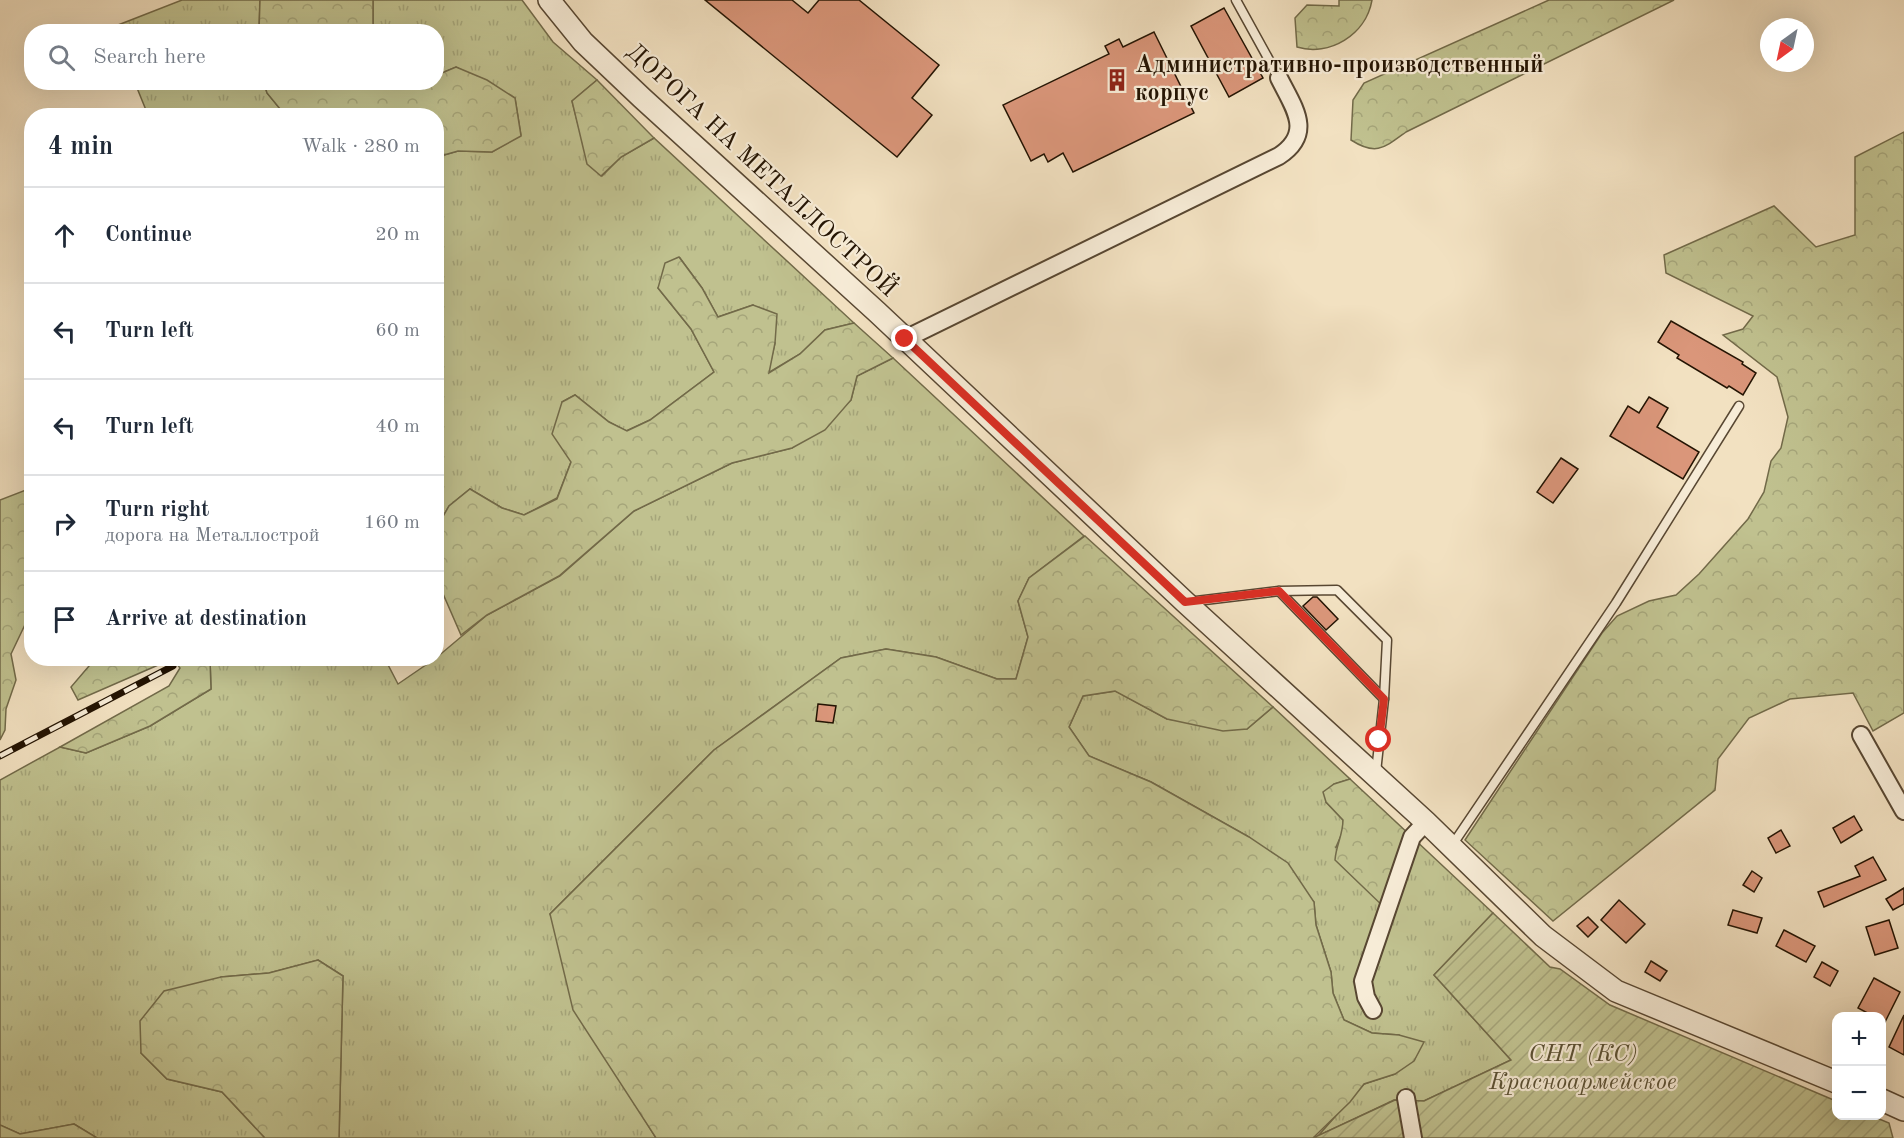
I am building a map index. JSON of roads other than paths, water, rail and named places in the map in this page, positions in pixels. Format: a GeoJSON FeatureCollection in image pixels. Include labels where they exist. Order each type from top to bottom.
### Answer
{"type":"FeatureCollection","features":[{"type":"Feature","properties":{"kind":"street","name":"ДОРОГА НА МЕТАЛЛОСТРОЙ"},"geometry":{"type":"LineString","coordinates":[[549,0],[583,42],[905,339],[1185,602],[1426,822],[1543,936],[1616,990],[1832,1080]]}},
{"type":"Feature","properties":{"kind":"street"},"geometry":{"type":"LineString","coordinates":[[905,339],[1293,147],[1300,133],[1297,113],[1279,78]]}},
{"type":"Feature","properties":{"kind":"street"},"geometry":{"type":"LineString","coordinates":[[1861,735],[1904,811]]}},
{"type":"Feature","properties":{"kind":"street"},"geometry":{"type":"LineString","coordinates":[[1373,1010],[1366,997],[1363,981],[1412,837],[1426,822]]}},
{"type":"Feature","properties":{"kind":"street"},"geometry":{"type":"LineString","coordinates":[[1406,1098],[1413,1138]]}},
{"type":"Feature","properties":{"kind":"street"},"geometry":{"type":"LineString","coordinates":[[1886,1102],[1904,1110]]}},
{"type":"Feature","properties":{"kind":"lane"},"geometry":{"type":"LineString","coordinates":[[1236,0],[1279,78]]}},
{"type":"Feature","properties":{"kind":"lane"},"geometry":{"type":"LineString","coordinates":[[1451,848],[1616,603],[1738,406]]}},
{"type":"Feature","properties":{"kind":"lane"},"geometry":{"type":"LineString","coordinates":[[1185,602],[1279,591],[1337,590],[1387,640],[1384,699],[1375,776]]}},
{"type":"Feature","properties":{"kind":"lane"},"geometry":{"type":"LineString","coordinates":[[1279,591],[1384,699]]}},
{"type":"Feature","properties":{"kind":"railway"},"geometry":{"type":"LineString","coordinates":[[0,756],[173,666]]}},
{"type":"Feature","properties":{"kind":"place","name":"Административно-производственный корпус"},"geometry":{"type":"Point","coordinates":[1117,80]}},
{"type":"Feature","properties":{"kind":"park label","name":"СНТ (КС) Красноармейское"},"geometry":{"type":"Point","coordinates":[1583,1069]}}]}
